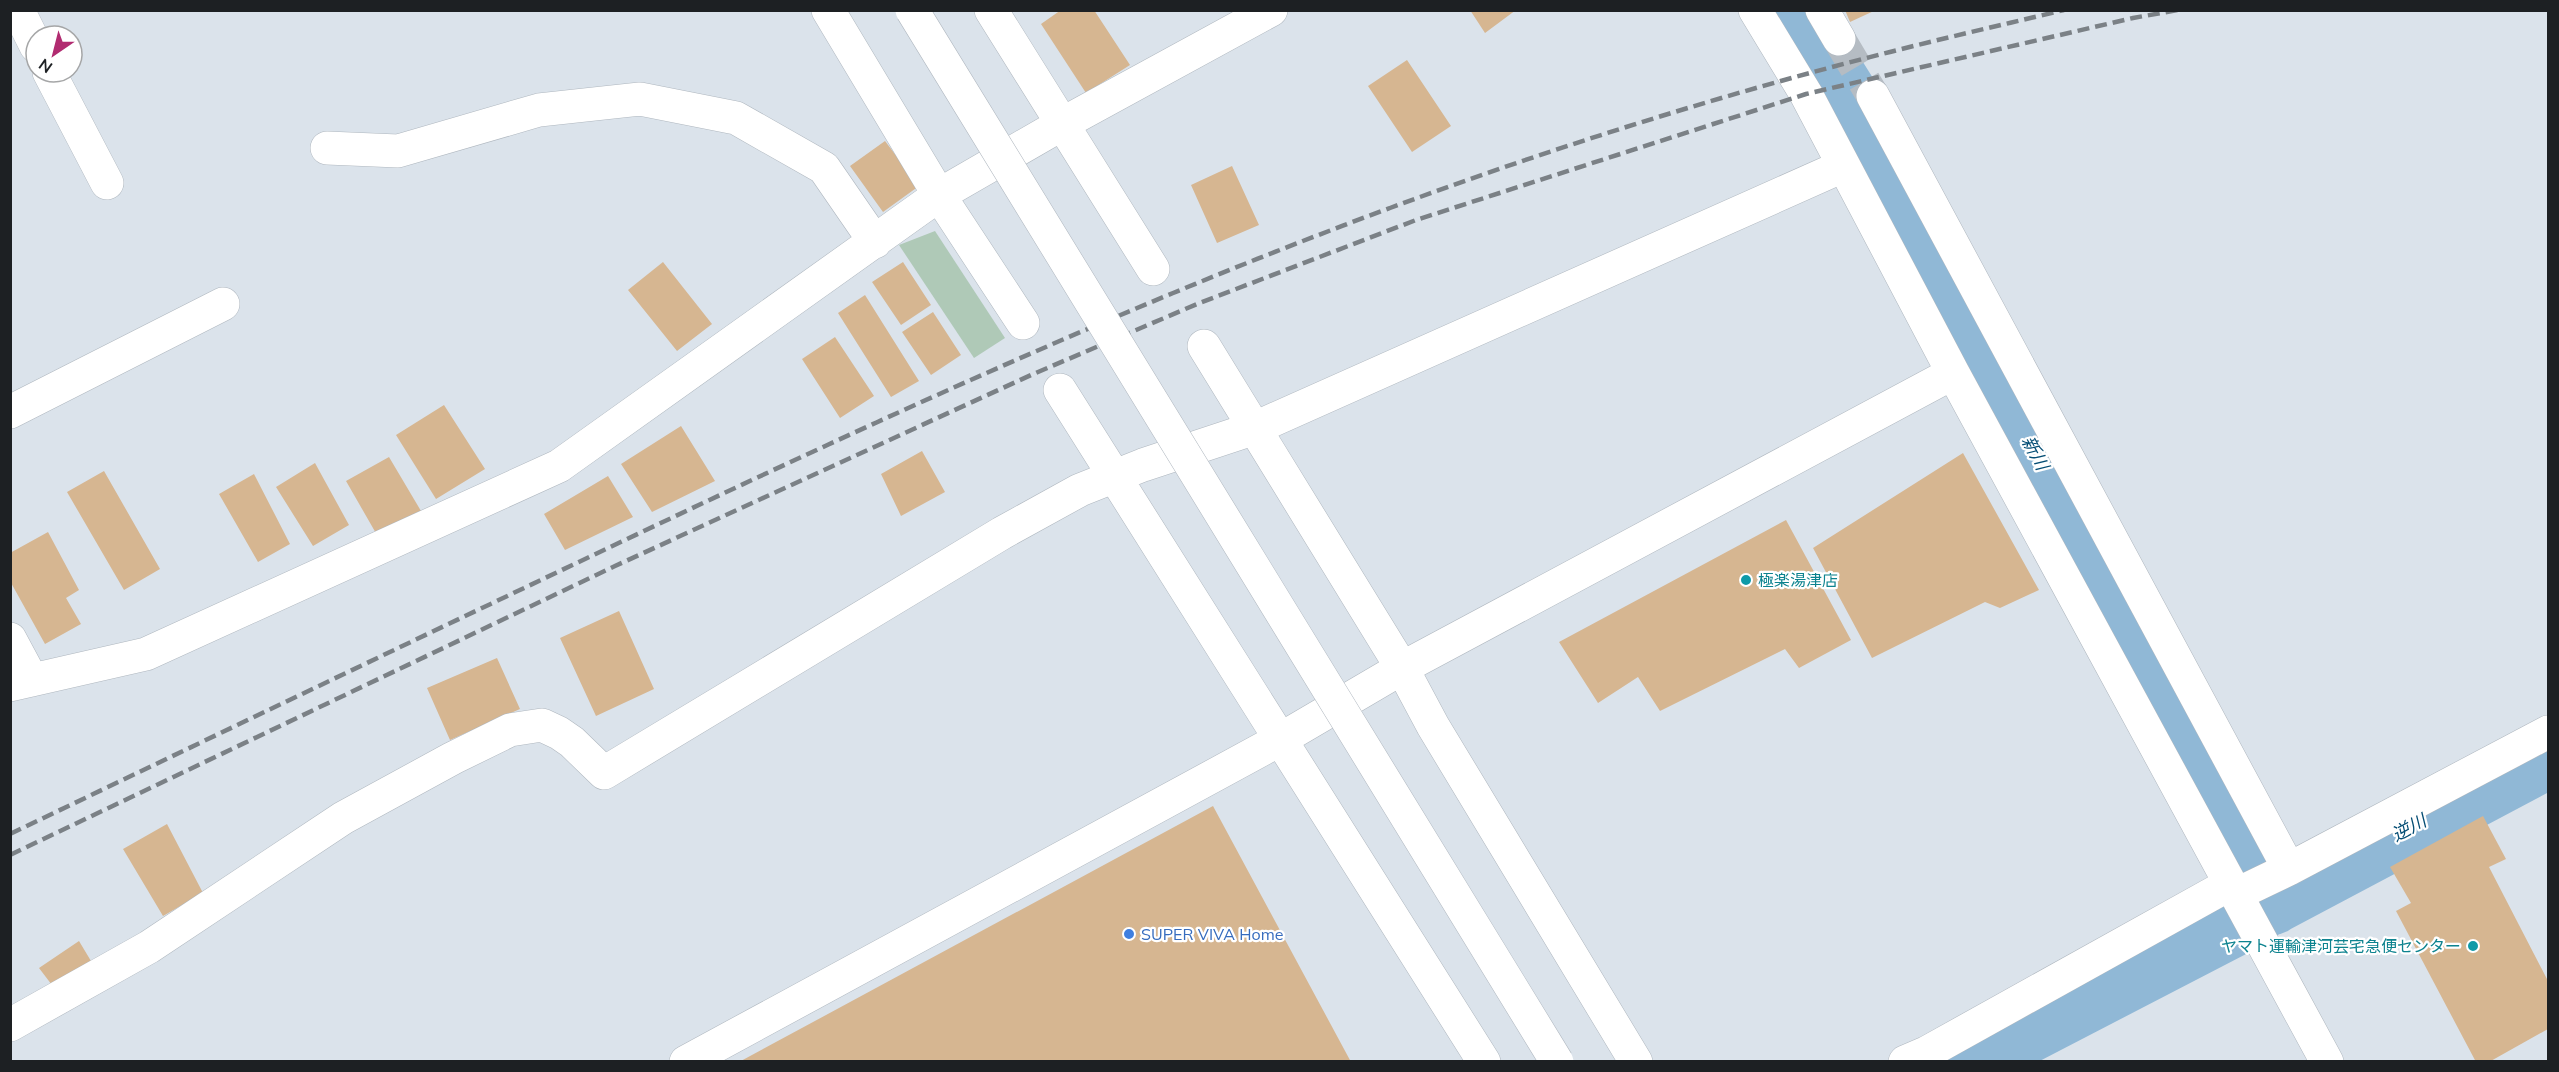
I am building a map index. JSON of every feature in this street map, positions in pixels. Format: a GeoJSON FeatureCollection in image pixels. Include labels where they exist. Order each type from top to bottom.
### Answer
{"type":"FeatureCollection","features":[{"type":"Feature","properties":{"kind":"street"},"geometry":{"type":"LineString","coordinates":[[18,10],[25,24]]}},
{"type":"Feature","properties":{"kind":"street"},"geometry":{"type":"LineString","coordinates":[[828,10],[939,195],[1023,323]]}},
{"type":"Feature","properties":{"kind":"street"},"geometry":{"type":"LineString","coordinates":[[912,10],[1557,1062]]}},
{"type":"Feature","properties":{"kind":"street"},"geometry":{"type":"LineString","coordinates":[[991,10],[1153,269]]}},
{"type":"Feature","properties":{"kind":"street"},"geometry":{"type":"LineString","coordinates":[[10,639],[21,682],[146,654],[558,466],[939,195],[1062,124],[1271,10]]}},
{"type":"Feature","properties":{"kind":"street"},"geometry":{"type":"LineString","coordinates":[[1755,10],[1806,94],[1953,373],[2239,889],[2327,1062]]}},
{"type":"Feature","properties":{"kind":"street"},"geometry":{"type":"LineString","coordinates":[[1822,10],[1839,39]]}},
{"type":"Feature","properties":{"kind":"street"},"geometry":{"type":"LineString","coordinates":[[55,84],[107,183]]}},
{"type":"Feature","properties":{"kind":"street"},"geometry":{"type":"LineString","coordinates":[[1873,96],[2285,871]]}},
{"type":"Feature","properties":{"kind":"street"},"geometry":{"type":"LineString","coordinates":[[327,148],[398,151],[539,110],[640,99],[736,118],[824,168],[875,242]]}},
{"type":"Feature","properties":{"kind":"street"},"geometry":{"type":"LineString","coordinates":[[10,1025],[149,947],[343,818],[453,758],[510,730],[542,726],[559,733],[572,742],[604,774],[1002,533],[1080,490],[1143,465],[1255,428],[1843,166]]}},
{"type":"Feature","properties":{"kind":"street"},"geometry":{"type":"LineString","coordinates":[[10,412],[223,304]]}},
{"type":"Feature","properties":{"kind":"street"},"geometry":{"type":"LineString","coordinates":[[1204,346],[1402,668],[1433,726],[1636,1062]]}},
{"type":"Feature","properties":{"kind":"street"},"geometry":{"type":"LineString","coordinates":[[686,1062],[1281,740],[1402,668],[1953,373]]}},
{"type":"Feature","properties":{"kind":"street"},"geometry":{"type":"LineString","coordinates":[[1060,390],[1113,478],[1484,1062]]}},
{"type":"Feature","properties":{"kind":"street"},"geometry":{"type":"LineString","coordinates":[[1905,1062],[1936,1048],[2239,889],[2285,871],[2548,732]]}},
{"type":"Feature","properties":{"kind":"green space"},"geometry":{"type":"Polygon","coordinates":[[[935,231],[1005,338],[974,358],[899,245],[935,231]]]}},
{"type":"Feature","properties":{"kind":"building"},"geometry":{"type":"Polygon","coordinates":[[[1061,10],[1094,10],[1130,65],[1086,93],[1041,24],[1061,10]]]}},
{"type":"Feature","properties":{"kind":"building"},"geometry":{"type":"Polygon","coordinates":[[[1470,10],[1516,10],[1485,33],[1470,10]]]}},
{"type":"Feature","properties":{"kind":"building"},"geometry":{"type":"Polygon","coordinates":[[[1845,10],[1876,10],[1850,22],[1845,10]]]}},
{"type":"Feature","properties":{"kind":"building"},"geometry":{"type":"Polygon","coordinates":[[[1407,60],[1451,126],[1412,152],[1368,86],[1407,60]]]}},
{"type":"Feature","properties":{"kind":"building"},"geometry":{"type":"Polygon","coordinates":[[[885,141],[919,186],[883,212],[850,166],[885,141]]]}},
{"type":"Feature","properties":{"kind":"building"},"geometry":{"type":"Polygon","coordinates":[[[1232,166],[1259,225],[1217,243],[1191,185],[1232,166]]]}},
{"type":"Feature","properties":{"kind":"building"},"geometry":{"type":"Polygon","coordinates":[[[663,262],[712,324],[677,351],[628,290],[663,262]]]}},
{"type":"Feature","properties":{"kind":"building"},"geometry":{"type":"Polygon","coordinates":[[[903,262],[931,305],[901,325],[872,282],[903,262]]]}},
{"type":"Feature","properties":{"kind":"building"},"geometry":{"type":"Polygon","coordinates":[[[865,295],[919,381],[891,397],[838,313],[865,295]]]}},
{"type":"Feature","properties":{"kind":"building"},"geometry":{"type":"Polygon","coordinates":[[[933,312],[961,355],[931,375],[902,332],[933,312]]]}},
{"type":"Feature","properties":{"kind":"building"},"geometry":{"type":"Polygon","coordinates":[[[835,337],[874,396],[840,418],[802,359],[835,337]]]}},
{"type":"Feature","properties":{"kind":"building"},"geometry":{"type":"Polygon","coordinates":[[[444,405],[485,469],[436,499],[396,435],[444,405]]]}},
{"type":"Feature","properties":{"kind":"building"},"geometry":{"type":"Polygon","coordinates":[[[681,426],[715,481],[652,512],[621,464],[681,426]]]}},
{"type":"Feature","properties":{"kind":"building"},"geometry":{"type":"Polygon","coordinates":[[[922,451],[945,492],[901,516],[881,474],[922,451]]]}},
{"type":"Feature","properties":{"kind":"building"},"geometry":{"type":"Polygon","coordinates":[[[1963,453],[2039,590],[2000,608],[1985,602],[1872,658],[1813,548],[1963,453]]]}},
{"type":"Feature","properties":{"kind":"building"},"geometry":{"type":"Polygon","coordinates":[[[389,457],[421,511],[377,535],[346,481],[389,457]]]}},
{"type":"Feature","properties":{"kind":"building"},"geometry":{"type":"Polygon","coordinates":[[[315,463],[349,525],[313,546],[276,487],[315,463]]]}},
{"type":"Feature","properties":{"kind":"building"},"geometry":{"type":"Polygon","coordinates":[[[104,471],[160,569],[124,590],[67,492],[104,471]]]}},
{"type":"Feature","properties":{"kind":"building"},"geometry":{"type":"Polygon","coordinates":[[[254,474],[290,544],[258,562],[219,494],[254,474]]]}},
{"type":"Feature","properties":{"kind":"building"},"geometry":{"type":"Polygon","coordinates":[[[608,476],[633,517],[565,550],[544,514],[608,476]]]}},
{"type":"Feature","properties":{"kind":"building","name":"極楽湯津店"},"geometry":{"type":"Polygon","coordinates":[[[1786,520],[1851,640],[1799,668],[1785,649],[1660,711],[1638,677],[1598,703],[1559,642],[1786,520]]]}},
{"type":"Feature","properties":{"kind":"building"},"geometry":{"type":"Polygon","coordinates":[[[48,532],[79,590],[66,598],[81,624],[45,644],[10,581],[10,553],[48,532]]]}},
{"type":"Feature","properties":{"kind":"building"},"geometry":{"type":"Polygon","coordinates":[[[619,611],[654,689],[596,716],[560,638],[619,611]]]}},
{"type":"Feature","properties":{"kind":"building"},"geometry":{"type":"Polygon","coordinates":[[[497,658],[520,709],[450,740],[427,688],[497,658]]]}},
{"type":"Feature","properties":{"kind":"building","name":"SUPER VIVA Home"},"geometry":{"type":"Polygon","coordinates":[[[1213,806],[1351,1062],[739,1062],[1213,806]]]}},
{"type":"Feature","properties":{"kind":"building","name":"ヤマト運輸津河芸宅急便センター"},"geometry":{"type":"Polygon","coordinates":[[[2483,816],[2506,859],[2489,867],[2548,981],[2548,1029],[2489,1062],[2476,1062],[2396,911],[2411,903],[2390,867],[2483,816]]]}},
{"type":"Feature","properties":{"kind":"building"},"geometry":{"type":"Polygon","coordinates":[[[167,824],[203,893],[163,916],[123,849],[167,824]]]}},
{"type":"Feature","properties":{"kind":"building"},"geometry":{"type":"Polygon","coordinates":[[[79,941],[97,971],[58,993],[39,968],[79,941]]]}},
{"type":"Feature","properties":{"kind":"waterway","name":"新川"},"geometry":{"type":"LineString","coordinates":[[1790,10],[1858,118],[2272,901]]}},
{"type":"Feature","properties":{"kind":"waterway","name":"逆川"},"geometry":{"type":"LineString","coordinates":[[2269,902],[2548,754]]}},
{"type":"Feature","properties":{"kind":"waterway","name":"逆川"},"geometry":{"type":"LineString","coordinates":[[1964,1062],[2230,924]]}},
{"type":"Feature","properties":{"kind":"tunnel"},"geometry":{"type":"LineString","coordinates":[[1839,39],[1873,96]]}},
{"type":"Feature","properties":{"kind":"railway"},"geometry":{"type":"LineString","coordinates":[[10,834],[798,459],[993,370],[1190,286],[1390,208],[1638,123],[1827,68],[2064,10]]}},
{"type":"Feature","properties":{"kind":"railway"},"geometry":{"type":"LineString","coordinates":[[10,855],[615,566],[1031,375],[1197,304],[1416,220],[1806,94],[2133,18],[2178,10]]}},
{"type":"Feature","properties":{"kind":"place","name":"極楽湯津店"},"geometry":{"type":"Point","coordinates":[1746,580]}},
{"type":"Feature","properties":{"kind":"place","name":"SUPER VIVA Home"},"geometry":{"type":"Point","coordinates":[1129,934]}},
{"type":"Feature","properties":{"kind":"place","name":"ヤマト運輸津河芸宅急便センター"},"geometry":{"type":"Point","coordinates":[2473,946]}}]}
